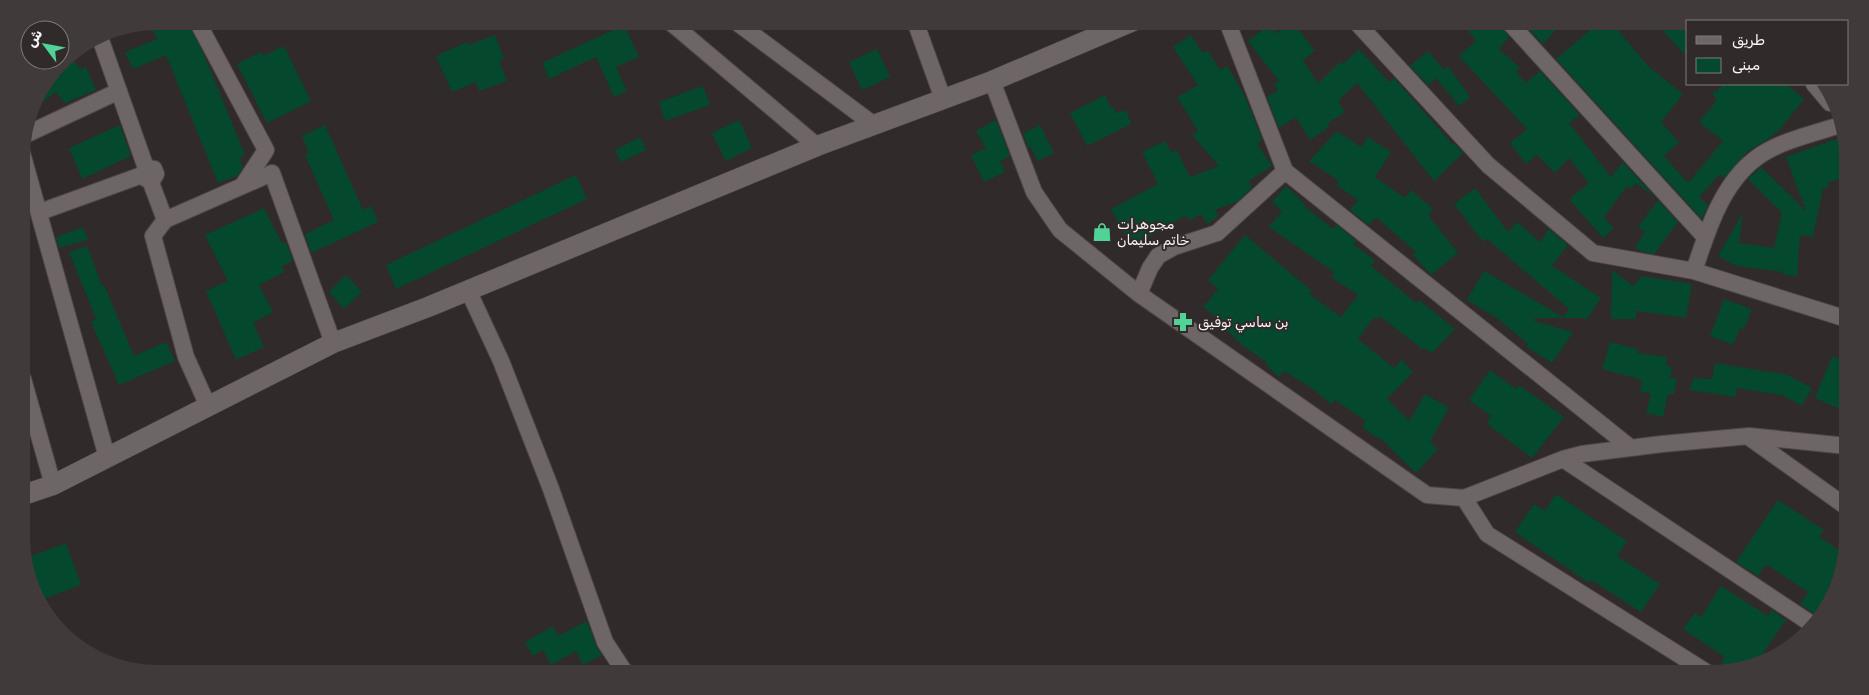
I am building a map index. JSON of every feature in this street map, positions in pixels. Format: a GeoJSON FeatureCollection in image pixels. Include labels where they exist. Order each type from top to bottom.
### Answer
{"type":"FeatureCollection","features":[{"type":"Feature","properties":{"kind":"street"},"geometry":{"type":"LineString","coordinates":[[202,30],[266,150],[243,186]]}},
{"type":"Feature","properties":{"kind":"street"},"geometry":{"type":"LineString","coordinates":[[680,30],[817,146]]}},
{"type":"Feature","properties":{"kind":"street"},"geometry":{"type":"LineString","coordinates":[[747,30],[874,125]]}},
{"type":"Feature","properties":{"kind":"street"},"geometry":{"type":"LineString","coordinates":[[919,30],[943,99]]}},
{"type":"Feature","properties":{"kind":"street"},"geometry":{"type":"LineString","coordinates":[[30,493],[53,485],[333,343],[468,290],[817,146],[992,80],[1112,30]]}},
{"type":"Feature","properties":{"kind":"street"},"geometry":{"type":"LineString","coordinates":[[1230,30],[1285,171],[1631,448]]}},
{"type":"Feature","properties":{"kind":"street"},"geometry":{"type":"LineString","coordinates":[[1364,30],[1488,165],[1593,253],[1694,271],[1839,316]]}},
{"type":"Feature","properties":{"kind":"street"},"geometry":{"type":"LineString","coordinates":[[1516,30],[1705,237]]}},
{"type":"Feature","properties":{"kind":"street"},"geometry":{"type":"LineString","coordinates":[[102,43],[146,174],[165,220]]}},
{"type":"Feature","properties":{"kind":"street"},"geometry":{"type":"LineString","coordinates":[[992,80],[1034,192],[1060,230],[1139,294],[1427,495],[1464,498],[1582,454],[1631,448],[1749,436],[1839,445]]}},
{"type":"Feature","properties":{"kind":"street"},"geometry":{"type":"LineString","coordinates":[[33,131],[119,91]]}},
{"type":"Feature","properties":{"kind":"street"},"geometry":{"type":"LineString","coordinates":[[1694,271],[1705,237],[1730,186],[1755,159],[1773,149],[1835,127]]}},
{"type":"Feature","properties":{"kind":"street"},"geometry":{"type":"LineString","coordinates":[[1139,294],[1150,268],[1158,256],[1174,247],[1217,233],[1285,171]]}},
{"type":"Feature","properties":{"kind":"street"},"geometry":{"type":"LineString","coordinates":[[208,406],[186,357],[153,236],[165,220],[272,173],[333,343]]}},
{"type":"Feature","properties":{"kind":"street"},"geometry":{"type":"LineString","coordinates":[[40,212],[146,174]]}},
{"type":"Feature","properties":{"kind":"street"},"geometry":{"type":"LineString","coordinates":[[30,179],[107,458]]}},
{"type":"Feature","properties":{"kind":"street"},"geometry":{"type":"LineString","coordinates":[[468,290],[501,361],[530,434],[605,642],[620,665]]}},
{"type":"Feature","properties":{"kind":"street"},"geometry":{"type":"LineString","coordinates":[[30,404],[53,485]]}},
{"type":"Feature","properties":{"kind":"street"},"geometry":{"type":"LineString","coordinates":[[1749,436],[1839,501]]}},
{"type":"Feature","properties":{"kind":"street"},"geometry":{"type":"LineString","coordinates":[[1563,460],[1808,621]]}},
{"type":"Feature","properties":{"kind":"street"},"geometry":{"type":"LineString","coordinates":[[1464,498],[1487,534],[1694,665]]}},
{"type":"Feature","properties":{"kind":"building"},"geometry":{"type":"Polygon","coordinates":[[[153,30],[192,30],[205,57],[245,155],[239,158],[243,167],[237,176],[218,183],[166,55],[133,69],[125,52],[157,39],[153,30]]]}},
{"type":"Feature","properties":{"kind":"building"},"geometry":{"type":"Polygon","coordinates":[[[613,30],[626,30],[639,57],[616,67],[627,91],[614,97],[596,57],[549,79],[542,63],[613,30]]]}},
{"type":"Feature","properties":{"kind":"building"},"geometry":{"type":"Polygon","coordinates":[[[1262,30],[1274,30],[1277,34],[1280,30],[1299,30],[1315,51],[1303,60],[1318,84],[1341,61],[1343,64],[1359,49],[1389,82],[1394,78],[1453,145],[1455,144],[1463,153],[1434,181],[1357,83],[1338,101],[1345,112],[1327,124],[1330,126],[1310,140],[1296,117],[1279,128],[1267,97],[1278,90],[1274,84],[1279,81],[1248,41],[1262,30]]]}},
{"type":"Feature","properties":{"kind":"building"},"geometry":{"type":"Polygon","coordinates":[[[1468,30],[1504,30],[1509,37],[1499,49],[1520,68],[1516,72],[1526,83],[1540,71],[1580,115],[1569,123],[1611,177],[1623,162],[1656,198],[1636,183],[1631,189],[1627,186],[1604,217],[1614,228],[1603,238],[1569,199],[1589,183],[1569,158],[1555,173],[1537,155],[1526,164],[1510,143],[1527,129],[1459,56],[1476,41],[1468,30]]]}},
{"type":"Feature","properties":{"kind":"building"},"geometry":{"type":"Polygon","coordinates":[[[1530,30],[1556,30],[1543,44],[1530,30]]]}},
{"type":"Feature","properties":{"kind":"building"},"geometry":{"type":"Polygon","coordinates":[[[1590,30],[1618,30],[1648,66],[1683,94],[1661,122],[1679,142],[1664,156],[1688,183],[1723,141],[1699,122],[1717,100],[1712,94],[1723,85],[1787,85],[1804,99],[1777,133],[1776,131],[1770,138],[1748,151],[1724,178],[1720,174],[1699,197],[1708,205],[1702,219],[1556,59],[1590,30]]]}},
{"type":"Feature","properties":{"kind":"building"},"geometry":{"type":"Polygon","coordinates":[[[1662,30],[1684,30],[1686,32],[1686,56],[1662,30]]]}},
{"type":"Feature","properties":{"kind":"building"},"geometry":{"type":"Polygon","coordinates":[[[495,35],[504,59],[499,61],[507,81],[479,91],[476,82],[452,92],[436,56],[467,42],[468,45],[495,35]]]}},
{"type":"Feature","properties":{"kind":"building"},"geometry":{"type":"Polygon","coordinates":[[[1191,35],[1203,53],[1207,50],[1220,70],[1227,66],[1245,96],[1262,140],[1257,144],[1272,166],[1249,181],[1252,188],[1238,201],[1215,210],[1219,216],[1207,224],[1201,214],[1189,221],[1186,215],[1132,247],[1111,209],[1158,184],[1142,152],[1165,141],[1172,153],[1176,149],[1190,177],[1219,166],[1192,135],[1198,131],[1177,97],[1198,85],[1173,47],[1191,35]]]}},
{"type":"Feature","properties":{"kind":"building"},"geometry":{"type":"Polygon","coordinates":[[[284,46],[311,101],[267,123],[237,64],[261,52],[263,56],[284,46]]]}},
{"type":"Feature","properties":{"kind":"building"},"geometry":{"type":"Polygon","coordinates":[[[877,49],[890,77],[862,90],[849,62],[877,49]]]}},
{"type":"Feature","properties":{"kind":"building"},"geometry":{"type":"Polygon","coordinates":[[[1428,51],[1444,70],[1448,66],[1470,97],[1459,106],[1436,78],[1428,85],[1410,66],[1428,51]]]}},
{"type":"Feature","properties":{"kind":"building"},"geometry":{"type":"Polygon","coordinates":[[[74,61],[80,69],[86,67],[96,90],[65,103],[56,92],[42,102],[56,80],[64,70],[70,70],[70,64],[74,61]]]}},
{"type":"Feature","properties":{"kind":"building"},"geometry":{"type":"Polygon","coordinates":[[[703,86],[710,105],[665,121],[659,102],[703,86]]]}},
{"type":"Feature","properties":{"kind":"building"},"geometry":{"type":"Polygon","coordinates":[[[1105,95],[1111,108],[1113,107],[1117,113],[1126,110],[1131,124],[1087,146],[1070,113],[1105,95]]]}},
{"type":"Feature","properties":{"kind":"building"},"geometry":{"type":"Polygon","coordinates":[[[739,120],[752,148],[726,161],[712,133],[739,120]]]}},
{"type":"Feature","properties":{"kind":"building"},"geometry":{"type":"Polygon","coordinates":[[[996,120],[1010,156],[1000,161],[1005,172],[984,182],[971,155],[986,148],[976,131],[996,120]]]}},
{"type":"Feature","properties":{"kind":"building"},"geometry":{"type":"Polygon","coordinates":[[[120,125],[131,156],[82,179],[69,148],[120,125]]]}},
{"type":"Feature","properties":{"kind":"building"},"geometry":{"type":"Polygon","coordinates":[[[325,125],[363,210],[371,206],[378,222],[311,253],[305,234],[334,220],[305,155],[309,153],[302,136],[325,125]]]}},
{"type":"Feature","properties":{"kind":"building"},"geometry":{"type":"Polygon","coordinates":[[[1040,125],[1054,153],[1038,161],[1031,147],[1028,148],[1023,133],[1040,125]]]}},
{"type":"Feature","properties":{"kind":"building"},"geometry":{"type":"Polygon","coordinates":[[[1337,131],[1361,147],[1368,137],[1391,152],[1375,177],[1405,198],[1411,190],[1433,209],[1428,215],[1458,253],[1431,275],[1413,255],[1416,252],[1376,217],[1369,225],[1350,210],[1358,200],[1336,185],[1339,181],[1309,161],[1337,131]]]}},
{"type":"Feature","properties":{"kind":"building"},"geometry":{"type":"Polygon","coordinates":[[[640,137],[646,150],[621,162],[615,150],[640,137]]]}},
{"type":"Feature","properties":{"kind":"building"},"geometry":{"type":"Polygon","coordinates":[[[1838,139],[1839,179],[1827,183],[1829,187],[1823,189],[1813,237],[1800,235],[1797,277],[1782,274],[1783,272],[1736,266],[1718,256],[1743,213],[1739,243],[1774,248],[1782,213],[1748,179],[1761,167],[1806,211],[1786,157],[1838,139]]]}},
{"type":"Feature","properties":{"kind":"building"},"geometry":{"type":"Polygon","coordinates":[[[576,175],[587,199],[396,289],[386,265],[576,175]]]}},
{"type":"Feature","properties":{"kind":"building"},"geometry":{"type":"Polygon","coordinates":[[[1286,186],[1305,204],[1304,206],[1333,229],[1337,225],[1356,241],[1353,244],[1375,260],[1371,266],[1416,303],[1419,300],[1455,329],[1432,353],[1424,348],[1423,350],[1380,316],[1377,320],[1374,317],[1358,339],[1394,368],[1402,360],[1413,372],[1387,399],[1409,421],[1425,394],[1449,408],[1430,441],[1438,449],[1416,473],[1379,437],[1378,439],[1362,427],[1366,421],[1335,400],[1331,404],[1313,389],[1284,371],[1279,377],[1266,365],[1268,363],[1243,346],[1224,328],[1226,325],[1203,307],[1218,289],[1208,280],[1245,235],[1312,291],[1309,294],[1341,317],[1358,295],[1331,277],[1334,272],[1269,227],[1282,211],[1272,202],[1286,186]]]}},
{"type":"Feature","properties":{"kind":"building"},"geometry":{"type":"Polygon","coordinates":[[[1475,188],[1508,232],[1517,222],[1540,242],[1549,229],[1568,245],[1552,266],[1601,298],[1586,320],[1583,318],[1535,318],[1534,321],[1573,332],[1552,363],[1527,347],[1528,344],[1497,318],[1467,300],[1484,271],[1563,317],[1569,309],[1487,239],[1483,242],[1454,204],[1475,188]]]}},
{"type":"Feature","properties":{"kind":"building"},"geometry":{"type":"Polygon","coordinates":[[[1658,200],[1678,222],[1654,254],[1642,252],[1635,247],[1645,232],[1638,227],[1658,200]]]}},
{"type":"Feature","properties":{"kind":"building"},"geometry":{"type":"Polygon","coordinates":[[[264,208],[282,244],[286,242],[293,261],[282,266],[284,272],[259,285],[273,312],[253,323],[264,347],[236,360],[206,291],[228,281],[205,235],[264,208]]]}},
{"type":"Feature","properties":{"kind":"building"},"geometry":{"type":"Polygon","coordinates":[[[83,227],[88,240],[59,248],[56,237],[83,227]]]}},
{"type":"Feature","properties":{"kind":"building"},"geometry":{"type":"Polygon","coordinates":[[[87,246],[102,286],[104,285],[134,356],[166,342],[175,361],[119,385],[91,322],[96,319],[69,252],[87,246]]]}},
{"type":"Feature","properties":{"kind":"building"},"geometry":{"type":"Polygon","coordinates":[[[1612,270],[1633,286],[1642,276],[1692,284],[1686,318],[1636,311],[1636,319],[1611,319],[1612,270]]]}},
{"type":"Feature","properties":{"kind":"building"},"geometry":{"type":"Polygon","coordinates":[[[346,275],[362,292],[344,309],[329,292],[346,275]]]}},
{"type":"Feature","properties":{"kind":"building"},"geometry":{"type":"Polygon","coordinates":[[[1724,299],[1752,309],[1744,329],[1740,328],[1733,345],[1710,336],[1724,299]]]}},
{"type":"Feature","properties":{"kind":"building"},"geometry":{"type":"Polygon","coordinates":[[[1610,342],[1638,349],[1637,353],[1667,357],[1666,366],[1672,367],[1670,378],[1677,378],[1674,394],[1668,394],[1663,417],[1646,413],[1651,393],[1640,392],[1642,380],[1602,369],[1610,342]]]}},
{"type":"Feature","properties":{"kind":"building"},"geometry":{"type":"Polygon","coordinates":[[[1832,356],[1839,359],[1839,408],[1815,398],[1832,356]]]}},
{"type":"Feature","properties":{"kind":"building"},"geometry":{"type":"Polygon","coordinates":[[[1715,363],[1788,375],[1812,388],[1802,406],[1782,395],[1737,388],[1735,397],[1689,390],[1694,378],[1712,379],[1715,363]]]}},
{"type":"Feature","properties":{"kind":"building"},"geometry":{"type":"Polygon","coordinates":[[[1490,370],[1516,389],[1519,385],[1564,417],[1532,458],[1491,427],[1487,422],[1491,416],[1469,400],[1490,370]]]}},
{"type":"Feature","properties":{"kind":"building"},"geometry":{"type":"Polygon","coordinates":[[[1556,494],[1627,541],[1617,556],[1660,584],[1641,612],[1591,580],[1589,583],[1515,532],[1534,504],[1545,511],[1556,494]]]}},
{"type":"Feature","properties":{"kind":"building"},"geometry":{"type":"Polygon","coordinates":[[[1778,500],[1824,530],[1819,537],[1838,550],[1835,571],[1829,587],[1814,614],[1800,604],[1808,592],[1766,564],[1758,576],[1736,562],[1778,500]]]}},
{"type":"Feature","properties":{"kind":"building"},"geometry":{"type":"Polygon","coordinates":[[[66,543],[81,585],[45,598],[37,579],[31,556],[66,543]]]}},
{"type":"Feature","properties":{"kind":"building"},"geometry":{"type":"Polygon","coordinates":[[[1721,586],[1768,616],[1772,610],[1786,620],[1762,654],[1745,661],[1725,664],[1721,662],[1725,657],[1683,629],[1695,613],[1701,617],[1721,586]]]}},
{"type":"Feature","properties":{"kind":"building"},"geometry":{"type":"Polygon","coordinates":[[[587,621],[596,646],[602,655],[583,665],[576,651],[551,665],[543,650],[533,656],[525,642],[553,626],[558,636],[587,621]]]}},
{"type":"Feature","properties":{"kind":"place","name":"مجوهرات خاتم سليمان"},"geometry":{"type":"Point","coordinates":[1102,232]}},
{"type":"Feature","properties":{"kind":"place","name":"بن ساسي توفيق"},"geometry":{"type":"Point","coordinates":[1183,322]}}]}
